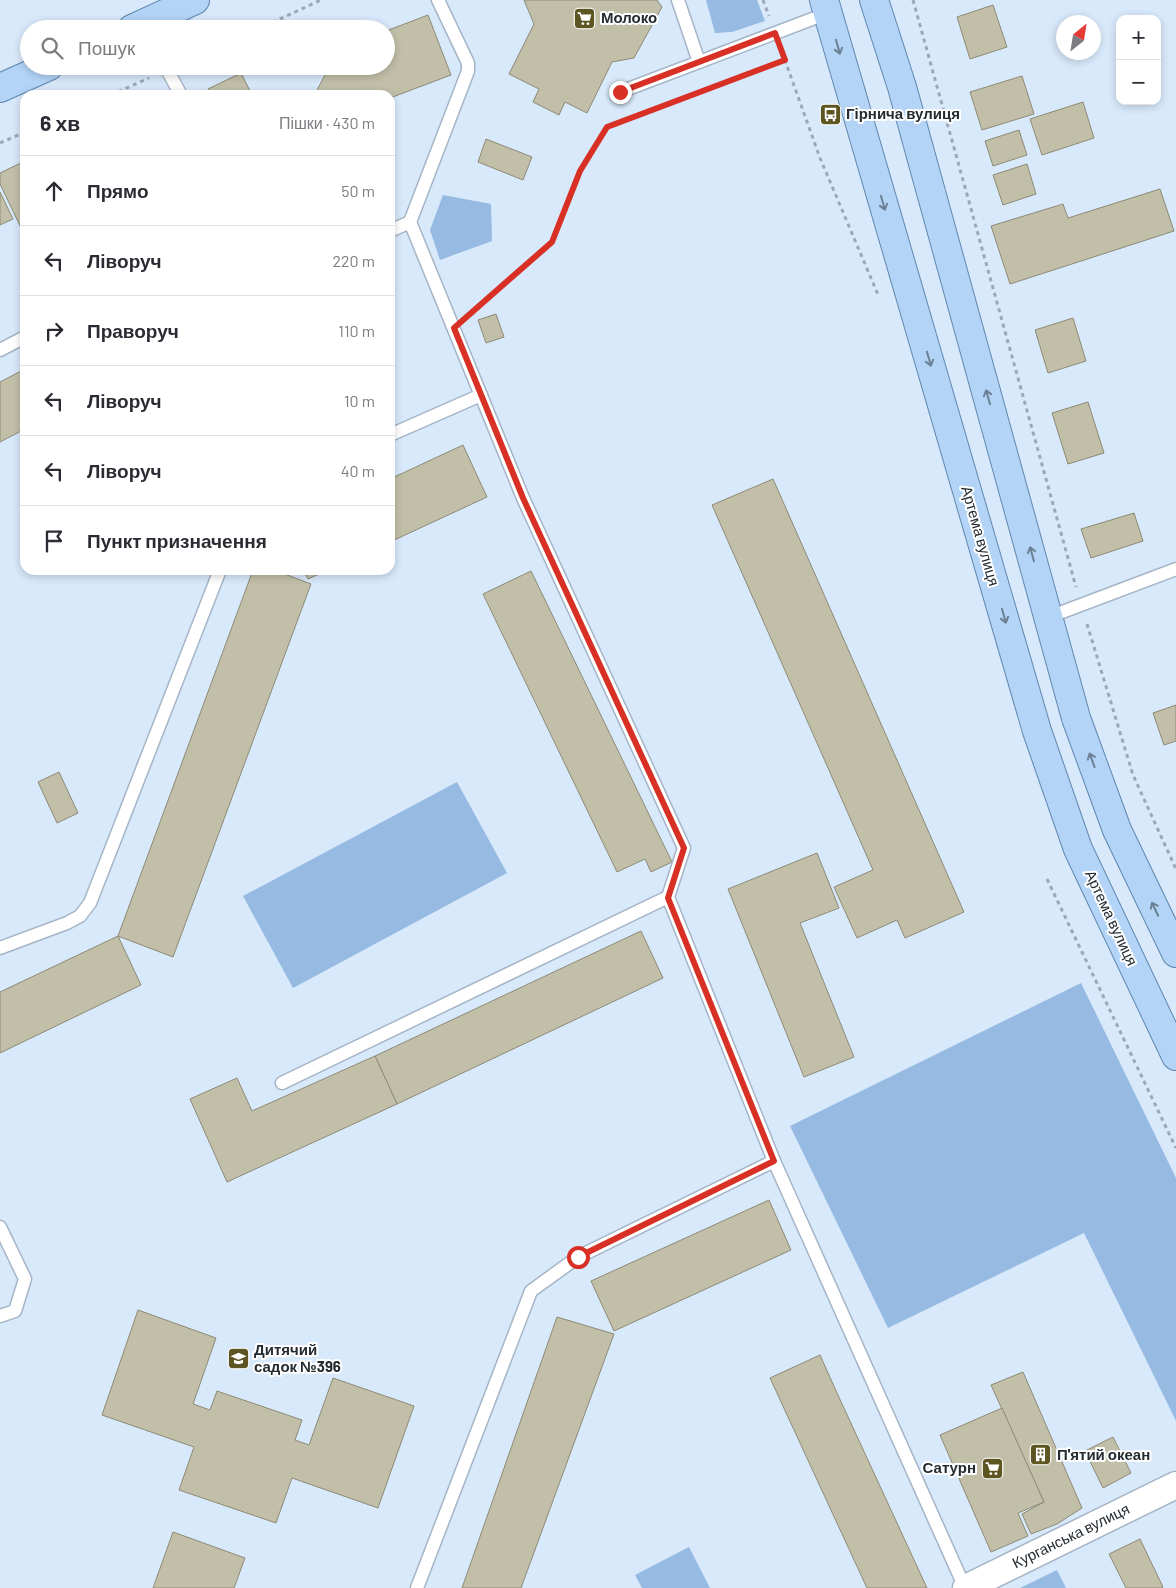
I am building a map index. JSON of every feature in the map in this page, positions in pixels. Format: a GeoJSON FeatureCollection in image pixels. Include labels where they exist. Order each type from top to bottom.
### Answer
{"type":"FeatureCollection","features":[{"type":"Feature","properties":{"kind":"main road"},"geometry":{"type":"LineString","coordinates":[[155,20],[196,0]]}},
{"type":"Feature","properties":{"kind":"main road"},"geometry":{"type":"LineString","coordinates":[[874,0],[902,87],[1076,718],[1110,811],[1176,954]]}},
{"type":"Feature","properties":{"kind":"main road","name":"Артема вулиця"},"geometry":{"type":"LineString","coordinates":[[826,6],[1037,731],[1078,849],[1176,1056]]}},
{"type":"Feature","properties":{"kind":"main road"},"geometry":{"type":"LineString","coordinates":[[0,88],[28,75]]}},
{"type":"Feature","properties":{"kind":"street","name":"Курганська вулиця"},"geometry":{"type":"LineString","coordinates":[[965,1588],[1176,1485]]}},
{"type":"Feature","properties":{"kind":"lane"},"geometry":{"type":"LineString","coordinates":[[438,0],[468,63],[468,71],[410,222],[523,498],[684,848],[668,898],[774,1161],[965,1588]]}},
{"type":"Feature","properties":{"kind":"lane"},"geometry":{"type":"LineString","coordinates":[[678,0],[699,62]]}},
{"type":"Feature","properties":{"kind":"lane"},"geometry":{"type":"LineString","coordinates":[[620,92],[775,33],[826,6]]}},
{"type":"Feature","properties":{"kind":"lane"},"geometry":{"type":"LineString","coordinates":[[170,75],[178,90]]}},
{"type":"Feature","properties":{"kind":"lane"},"geometry":{"type":"LineString","coordinates":[[395,229],[410,222]]}},
{"type":"Feature","properties":{"kind":"lane"},"geometry":{"type":"LineString","coordinates":[[0,350],[20,340]]}},
{"type":"Feature","properties":{"kind":"lane"},"geometry":{"type":"LineString","coordinates":[[395,433],[481,395]]}},
{"type":"Feature","properties":{"kind":"lane"},"geometry":{"type":"LineString","coordinates":[[1049,617],[1176,569]]}},
{"type":"Feature","properties":{"kind":"lane"},"geometry":{"type":"LineString","coordinates":[[0,948],[67,924],[80,916],[90,903],[218,575]]}},
{"type":"Feature","properties":{"kind":"lane"},"geometry":{"type":"LineString","coordinates":[[282,1083],[668,898]]}},
{"type":"Feature","properties":{"kind":"lane"},"geometry":{"type":"LineString","coordinates":[[417,1588],[530,1291],[578,1257],[774,1161]]}},
{"type":"Feature","properties":{"kind":"lane"},"geometry":{"type":"LineString","coordinates":[[0,1227],[25,1279],[14,1311],[0,1316]]}},
{"type":"Feature","properties":{"kind":"path"},"geometry":{"type":"LineString","coordinates":[[278,20],[321,0]]}},
{"type":"Feature","properties":{"kind":"path"},"geometry":{"type":"LineString","coordinates":[[763,0],[820,158],[879,297]]}},
{"type":"Feature","properties":{"kind":"path"},"geometry":{"type":"LineString","coordinates":[[913,0],[1081,605],[1133,775],[1176,869]]}},
{"type":"Feature","properties":{"kind":"path"},"geometry":{"type":"LineString","coordinates":[[454,328],[552,242],[580,171],[607,127],[785,60]]}},
{"type":"Feature","properties":{"kind":"path"},"geometry":{"type":"LineString","coordinates":[[121,90],[152,75]]}},
{"type":"Feature","properties":{"kind":"path"},"geometry":{"type":"LineString","coordinates":[[0,143],[20,134]]}},
{"type":"Feature","properties":{"kind":"path"},"geometry":{"type":"LineString","coordinates":[[1047,879],[1176,1148]]}},
{"type":"Feature","properties":{"kind":"shaded area"},"geometry":{"type":"Polygon","coordinates":[[[706,0],[757,0],[765,21],[732,32],[715,33],[706,0]]]}},
{"type":"Feature","properties":{"kind":"shaded area"},"geometry":{"type":"Polygon","coordinates":[[[443,195],[491,204],[492,241],[440,260],[430,230],[443,195]]]}},
{"type":"Feature","properties":{"kind":"shaded area"},"geometry":{"type":"Polygon","coordinates":[[[457,782],[507,873],[293,988],[243,896],[457,782]]]}},
{"type":"Feature","properties":{"kind":"shaded area"},"geometry":{"type":"Polygon","coordinates":[[[1081,983],[1176,1178],[1176,1421],[1084,1233],[888,1328],[790,1126],[1081,983]]]}},
{"type":"Feature","properties":{"kind":"shaded area"},"geometry":{"type":"Polygon","coordinates":[[[689,1547],[710,1588],[642,1588],[635,1575],[689,1547]]]}},
{"type":"Feature","properties":{"kind":"shaded area"},"geometry":{"type":"Polygon","coordinates":[[[1057,1570],[1066,1588],[1020,1588],[1057,1570]]]}},
{"type":"Feature","properties":{"kind":"building"},"geometry":{"type":"Polygon","coordinates":[[[524,0],[657,0],[662,7],[634,58],[612,62],[587,113],[565,102],[559,115],[533,102],[539,89],[509,74],[534,24],[524,0]]]}},
{"type":"Feature","properties":{"kind":"building"},"geometry":{"type":"Polygon","coordinates":[[[993,5],[1007,47],[970,59],[957,17],[993,5]]]}},
{"type":"Feature","properties":{"kind":"building"},"geometry":{"type":"Polygon","coordinates":[[[428,15],[451,75],[395,96],[395,90],[317,90],[325,75],[395,75],[395,28],[428,15]]]}},
{"type":"Feature","properties":{"kind":"building"},"geometry":{"type":"Polygon","coordinates":[[[237,75],[242,75],[250,90],[208,90],[237,75]]]}},
{"type":"Feature","properties":{"kind":"building"},"geometry":{"type":"Polygon","coordinates":[[[1022,76],[1034,114],[982,130],[970,92],[1022,76]]]}},
{"type":"Feature","properties":{"kind":"building"},"geometry":{"type":"Polygon","coordinates":[[[1083,102],[1094,138],[1042,155],[1030,119],[1083,102]]]}},
{"type":"Feature","properties":{"kind":"building"},"geometry":{"type":"Polygon","coordinates":[[[1019,130],[1027,155],[993,166],[985,141],[1019,130]]]}},
{"type":"Feature","properties":{"kind":"building"},"geometry":{"type":"Polygon","coordinates":[[[486,139],[532,157],[523,180],[478,162],[486,139]]]}},
{"type":"Feature","properties":{"kind":"building"},"geometry":{"type":"Polygon","coordinates":[[[20,163],[20,226],[0,184],[0,173],[20,163]]]}},
{"type":"Feature","properties":{"kind":"building"},"geometry":{"type":"Polygon","coordinates":[[[1027,164],[1036,194],[1003,205],[993,175],[1027,164]]]}},
{"type":"Feature","properties":{"kind":"building"},"geometry":{"type":"Polygon","coordinates":[[[1160,189],[1174,231],[1010,284],[991,226],[1063,204],[1068,218],[1160,189]]]}},
{"type":"Feature","properties":{"kind":"building"},"geometry":{"type":"Polygon","coordinates":[[[0,192],[13,219],[0,225],[0,192]]]}},
{"type":"Feature","properties":{"kind":"building"},"geometry":{"type":"Polygon","coordinates":[[[496,314],[504,337],[486,343],[478,320],[496,314]]]}},
{"type":"Feature","properties":{"kind":"building"},"geometry":{"type":"Polygon","coordinates":[[[1073,318],[1086,361],[1048,373],[1035,330],[1073,318]]]}},
{"type":"Feature","properties":{"kind":"building"},"geometry":{"type":"Polygon","coordinates":[[[20,372],[20,432],[0,442],[0,382],[20,372]]]}},
{"type":"Feature","properties":{"kind":"building"},"geometry":{"type":"Polygon","coordinates":[[[1088,402],[1104,453],[1068,464],[1052,413],[1088,402]]]}},
{"type":"Feature","properties":{"kind":"building"},"geometry":{"type":"Polygon","coordinates":[[[463,445],[487,497],[395,540],[395,477],[463,445]]]}},
{"type":"Feature","properties":{"kind":"building"},"geometry":{"type":"Polygon","coordinates":[[[773,479],[964,912],[905,938],[897,920],[857,938],[834,887],[873,870],[712,505],[773,479]]]}},
{"type":"Feature","properties":{"kind":"building"},"geometry":{"type":"Polygon","coordinates":[[[1134,513],[1143,541],[1091,558],[1081,529],[1134,513]]]}},
{"type":"Feature","properties":{"kind":"building"},"geometry":{"type":"Polygon","coordinates":[[[531,571],[672,862],[651,872],[645,859],[617,872],[483,594],[531,571]]]}},
{"type":"Feature","properties":{"kind":"building"},"geometry":{"type":"Polygon","coordinates":[[[251,575],[287,575],[311,584],[173,957],[118,936],[251,575]]]}},
{"type":"Feature","properties":{"kind":"building"},"geometry":{"type":"Polygon","coordinates":[[[306,575],[317,575],[308,579],[306,575]]]}},
{"type":"Feature","properties":{"kind":"building"},"geometry":{"type":"Polygon","coordinates":[[[1176,705],[1176,741],[1164,745],[1153,713],[1176,705]]]}},
{"type":"Feature","properties":{"kind":"building"},"geometry":{"type":"Polygon","coordinates":[[[59,772],[78,813],[57,823],[38,782],[59,772]]]}},
{"type":"Feature","properties":{"kind":"building"},"geometry":{"type":"Polygon","coordinates":[[[817,853],[839,908],[800,923],[854,1057],[804,1077],[728,889],[817,853]]]}},
{"type":"Feature","properties":{"kind":"building"},"geometry":{"type":"Polygon","coordinates":[[[641,931],[663,978],[397,1104],[375,1056],[641,931]]]}},
{"type":"Feature","properties":{"kind":"building"},"geometry":{"type":"Polygon","coordinates":[[[118,936],[141,985],[0,1053],[0,992],[118,936]]]}},
{"type":"Feature","properties":{"kind":"building"},"geometry":{"type":"Polygon","coordinates":[[[375,1056],[397,1104],[227,1182],[190,1099],[237,1078],[252,1111],[375,1056]]]}},
{"type":"Feature","properties":{"kind":"building"},"geometry":{"type":"Polygon","coordinates":[[[769,1200],[791,1250],[614,1331],[591,1281],[769,1200]]]}},
{"type":"Feature","properties":{"kind":"building"},"geometry":{"type":"Polygon","coordinates":[[[138,1310],[216,1338],[193,1404],[210,1410],[217,1391],[302,1420],[295,1440],[309,1445],[333,1378],[414,1406],[378,1508],[292,1478],[276,1523],[179,1490],[194,1447],[102,1415],[138,1310]]]}},
{"type":"Feature","properties":{"kind":"building"},"geometry":{"type":"Polygon","coordinates":[[[557,1317],[614,1334],[521,1588],[462,1588],[557,1317]]]}},
{"type":"Feature","properties":{"kind":"building"},"geometry":{"type":"Polygon","coordinates":[[[820,1355],[927,1588],[867,1588],[770,1378],[820,1355]]]}},
{"type":"Feature","properties":{"kind":"building","name":"П'ятий океан"},"geometry":{"type":"Polygon","coordinates":[[[1023,1372],[1082,1508],[1057,1524],[1031,1534],[1022,1514],[1044,1502],[991,1385],[1023,1372]]]}},
{"type":"Feature","properties":{"kind":"building","name":"Сатурн"},"geometry":{"type":"Polygon","coordinates":[[[1002,1408],[1044,1502],[1018,1513],[1028,1536],[991,1552],[940,1435],[1002,1408]]]}},
{"type":"Feature","properties":{"kind":"building"},"geometry":{"type":"Polygon","coordinates":[[[1113,1437],[1131,1473],[1103,1488],[1085,1451],[1113,1437]]]}},
{"type":"Feature","properties":{"kind":"building"},"geometry":{"type":"Polygon","coordinates":[[[173,1532],[245,1558],[234,1588],[153,1588],[173,1532]]]}},
{"type":"Feature","properties":{"kind":"building"},"geometry":{"type":"Polygon","coordinates":[[[1140,1539],[1163,1587],[1161,1588],[1126,1588],[1109,1554],[1140,1539]]]}},
{"type":"Feature","properties":{"kind":"place","name":"Молоко"},"geometry":{"type":"Point","coordinates":[585,18]}},
{"type":"Feature","properties":{"kind":"place","name":"Гірнича вулиця"},"geometry":{"type":"Point","coordinates":[830,114]}},
{"type":"Feature","properties":{"kind":"place","name":"Дитячий садок №396"},"geometry":{"type":"Point","coordinates":[238,1359]}},
{"type":"Feature","properties":{"kind":"place","name":"П'ятий океан"},"geometry":{"type":"Point","coordinates":[1041,1455]}},
{"type":"Feature","properties":{"kind":"place","name":"Сатурн"},"geometry":{"type":"Point","coordinates":[992,1468]}},
{"type":"Feature","properties":{"kind":"route"},"geometry":{"type":"LineString","coordinates":[[578,1257],[774,1161],[668,898],[684,848],[523,498],[454,328],[552,242],[580,171],[607,127],[785,60],[775,33],[620,92]]}}]}
